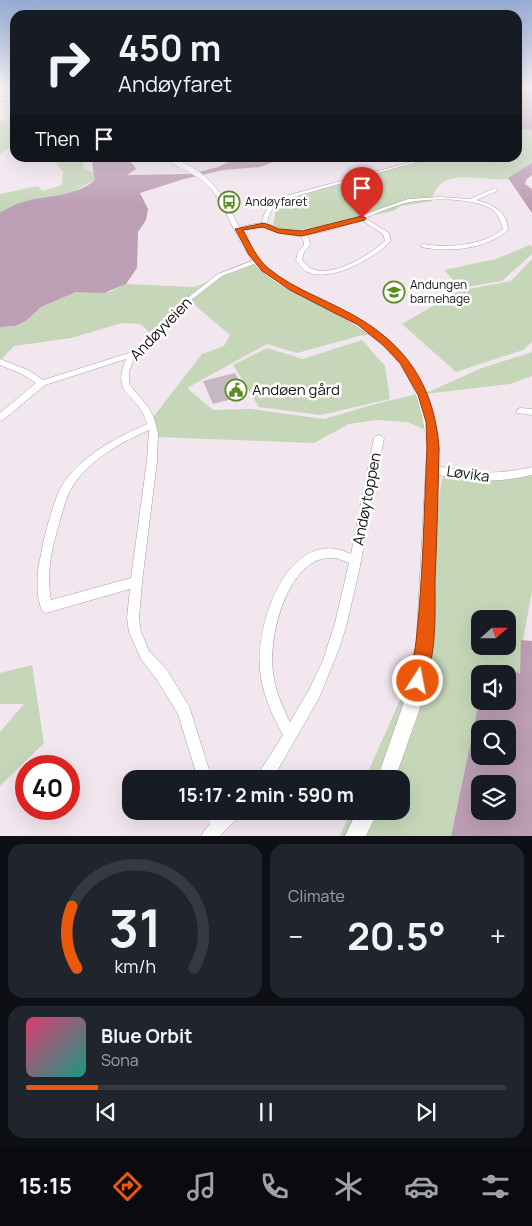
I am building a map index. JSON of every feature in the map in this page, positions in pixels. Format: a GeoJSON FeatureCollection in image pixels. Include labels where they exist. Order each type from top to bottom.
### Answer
{"type":"FeatureCollection","features":[{"type":"Feature","properties":{"kind":"street"},"geometry":{"type":"LineString","coordinates":[[176,162],[198,174],[215,190],[258,262],[277,279],[369,328],[404,361],[426,401],[432,430],[432,469],[424,650],[411,708],[389,770]]}},
{"type":"Feature","properties":{"kind":"street"},"geometry":{"type":"LineString","coordinates":[[264,225],[270,206],[284,198],[414,162]]}},
{"type":"Feature","properties":{"kind":"street"},"geometry":{"type":"LineString","coordinates":[[470,201],[495,190]]}},
{"type":"Feature","properties":{"kind":"street"},"geometry":{"type":"LineString","coordinates":[[238,229],[264,225],[278,231],[302,234],[362,218],[416,200],[470,201],[484,204],[495,210],[504,222],[506,229],[495,237],[454,248],[439,249],[423,246]]}},
{"type":"Feature","properties":{"kind":"street"},"geometry":{"type":"LineString","coordinates":[[302,234],[306,239],[307,245],[301,252],[299,260],[304,267],[325,272],[339,271],[380,248],[388,241],[386,234],[362,218]]}},
{"type":"Feature","properties":{"kind":"street","name":"Andøyveien"},"geometry":{"type":"LineString","coordinates":[[202,770],[190,725],[184,711],[162,675],[145,655],[135,632],[133,618],[136,582],[154,452],[154,433],[146,410],[125,385],[125,372],[134,354],[156,337],[188,300],[208,283],[227,272],[258,262]]}},
{"type":"Feature","properties":{"kind":"street"},"geometry":{"type":"LineString","coordinates":[[0,418],[42,383],[134,354]]}},
{"type":"Feature","properties":{"kind":"street"},"geometry":{"type":"LineString","coordinates":[[0,362],[25,372],[42,383]]}},
{"type":"Feature","properties":{"kind":"street"},"geometry":{"type":"LineString","coordinates":[[520,411],[532,412]]}},
{"type":"Feature","properties":{"kind":"street"},"geometry":{"type":"LineString","coordinates":[[136,582],[46,607],[42,589],[45,555],[65,490],[70,482],[92,459],[126,438],[152,425]]}},
{"type":"Feature","properties":{"kind":"street","name":"Andøytoppen"},"geometry":{"type":"LineString","coordinates":[[269,770],[282,752],[317,688],[333,650],[348,599],[363,521],[369,476],[378,451],[379,438]]}},
{"type":"Feature","properties":{"kind":"street","name":"Løvika"},"geometry":{"type":"LineString","coordinates":[[432,469],[486,479],[504,478],[532,471]]}},
{"type":"Feature","properties":{"kind":"street","name":"Andøytoppen"},"geometry":{"type":"LineString","coordinates":[[290,735],[273,704],[266,670],[266,637],[278,599],[294,572],[314,555],[326,552],[339,552],[354,560]]}},
{"type":"Feature","properties":{"kind":"street"},"geometry":{"type":"LineString","coordinates":[[355,836],[363,820]]}},
{"type":"Feature","properties":{"kind":"green space"},"geometry":{"type":"Polygon","coordinates":[[[0,127],[10,127],[10,147],[0,154],[0,127]]]}},
{"type":"Feature","properties":{"kind":"green space"},"geometry":{"type":"Polygon","coordinates":[[[522,129],[532,130],[532,163],[519,173],[506,179],[462,177],[451,179],[442,183],[436,190],[432,201],[401,206],[393,211],[292,232],[273,228],[277,202],[289,196],[414,162],[522,162],[522,129]]]}},
{"type":"Feature","properties":{"kind":"green space"},"geometry":{"type":"Polygon","coordinates":[[[57,162],[84,162],[84,169],[95,173],[95,180],[72,192],[26,201],[0,212],[0,194],[37,186],[43,191],[62,185],[63,171],[57,162]]]}},
{"type":"Feature","properties":{"kind":"green space"},"geometry":{"type":"Polygon","coordinates":[[[530,245],[532,247],[532,254],[502,281],[461,288],[444,270],[496,259],[530,245]]]}},
{"type":"Feature","properties":{"kind":"green space"},"geometry":{"type":"Polygon","coordinates":[[[532,259],[532,342],[523,350],[456,372],[402,324],[459,291],[511,281],[532,259]]]}},
{"type":"Feature","properties":{"kind":"green space"},"geometry":{"type":"Polygon","coordinates":[[[257,261],[267,272],[377,334],[359,336],[297,353],[267,344],[187,388],[213,410],[251,409],[324,419],[379,403],[431,391],[479,369],[532,352],[532,376],[510,384],[424,394],[440,437],[408,422],[376,420],[349,424],[314,443],[156,437],[150,421],[202,354],[224,346],[230,335],[190,301],[151,334],[141,324],[122,323],[71,338],[14,346],[0,361],[0,327],[15,326],[26,321],[41,307],[76,292],[110,292],[125,284],[195,287],[257,261]]]}},
{"type":"Feature","properties":{"kind":"green space"},"geometry":{"type":"Polygon","coordinates":[[[362,340],[385,366],[390,399],[321,415],[259,407],[233,365],[267,348],[303,359],[362,340]]]}},
{"type":"Feature","properties":{"kind":"green space"},"geometry":{"type":"Polygon","coordinates":[[[444,471],[532,476],[532,591],[523,640],[521,641],[521,673],[516,672],[516,665],[471,665],[471,710],[477,710],[475,720],[471,720],[471,740],[451,836],[340,836],[347,820],[410,820],[410,770],[369,770],[419,657],[431,537],[444,471]]]}},
{"type":"Feature","properties":{"kind":"green space"},"geometry":{"type":"Polygon","coordinates":[[[32,665],[44,743],[32,755],[15,755],[15,771],[0,786],[0,732],[24,704],[0,704],[0,673],[32,665]]]}},
{"type":"Feature","properties":{"kind":"shaded area"},"geometry":{"type":"Polygon","coordinates":[[[522,127],[532,127],[532,130],[522,129],[522,127]]]}},
{"type":"Feature","properties":{"kind":"shaded area"},"geometry":{"type":"Polygon","coordinates":[[[131,162],[136,169],[127,175],[191,174],[218,167],[229,162],[273,162],[260,167],[223,170],[184,179],[140,193],[148,209],[146,220],[138,232],[137,268],[126,284],[104,293],[76,292],[41,307],[26,321],[15,326],[0,327],[0,212],[16,204],[71,192],[88,185],[95,180],[92,163],[131,162]]]}},
{"type":"Feature","properties":{"kind":"shaded area"},"geometry":{"type":"Polygon","coordinates":[[[532,163],[532,175],[526,180],[525,184],[532,189],[532,213],[508,178],[532,163]]]}},
{"type":"Feature","properties":{"kind":"shaded area"},"geometry":{"type":"Polygon","coordinates":[[[521,640],[532,641],[532,836],[451,836],[471,740],[471,765],[516,765],[516,720],[475,720],[477,710],[516,710],[516,672],[520,673],[521,640]]]}},
{"type":"Feature","properties":{"kind":"building","name":"Andøen gård"},"geometry":{"type":"Polygon","coordinates":[[[235,373],[247,395],[213,404],[203,381],[235,373]]]}},
{"type":"Feature","properties":{"kind":"place","name":"Andøyfaret"},"geometry":{"type":"Point","coordinates":[229,202]}},
{"type":"Feature","properties":{"kind":"place","name":"Andungen barnehage"},"geometry":{"type":"Point","coordinates":[394,292]}},
{"type":"Feature","properties":{"kind":"place","name":"Andøen gård"},"geometry":{"type":"Point","coordinates":[236,390]}},
{"type":"Feature","properties":{"kind":"route"},"geometry":{"type":"LineString","coordinates":[[362,218],[302,234],[278,231],[264,225],[238,229],[253,255],[264,269],[293,288],[369,328],[386,343],[404,361],[424,395],[431,422],[433,448],[427,613],[424,650],[418,681]]}}]}
